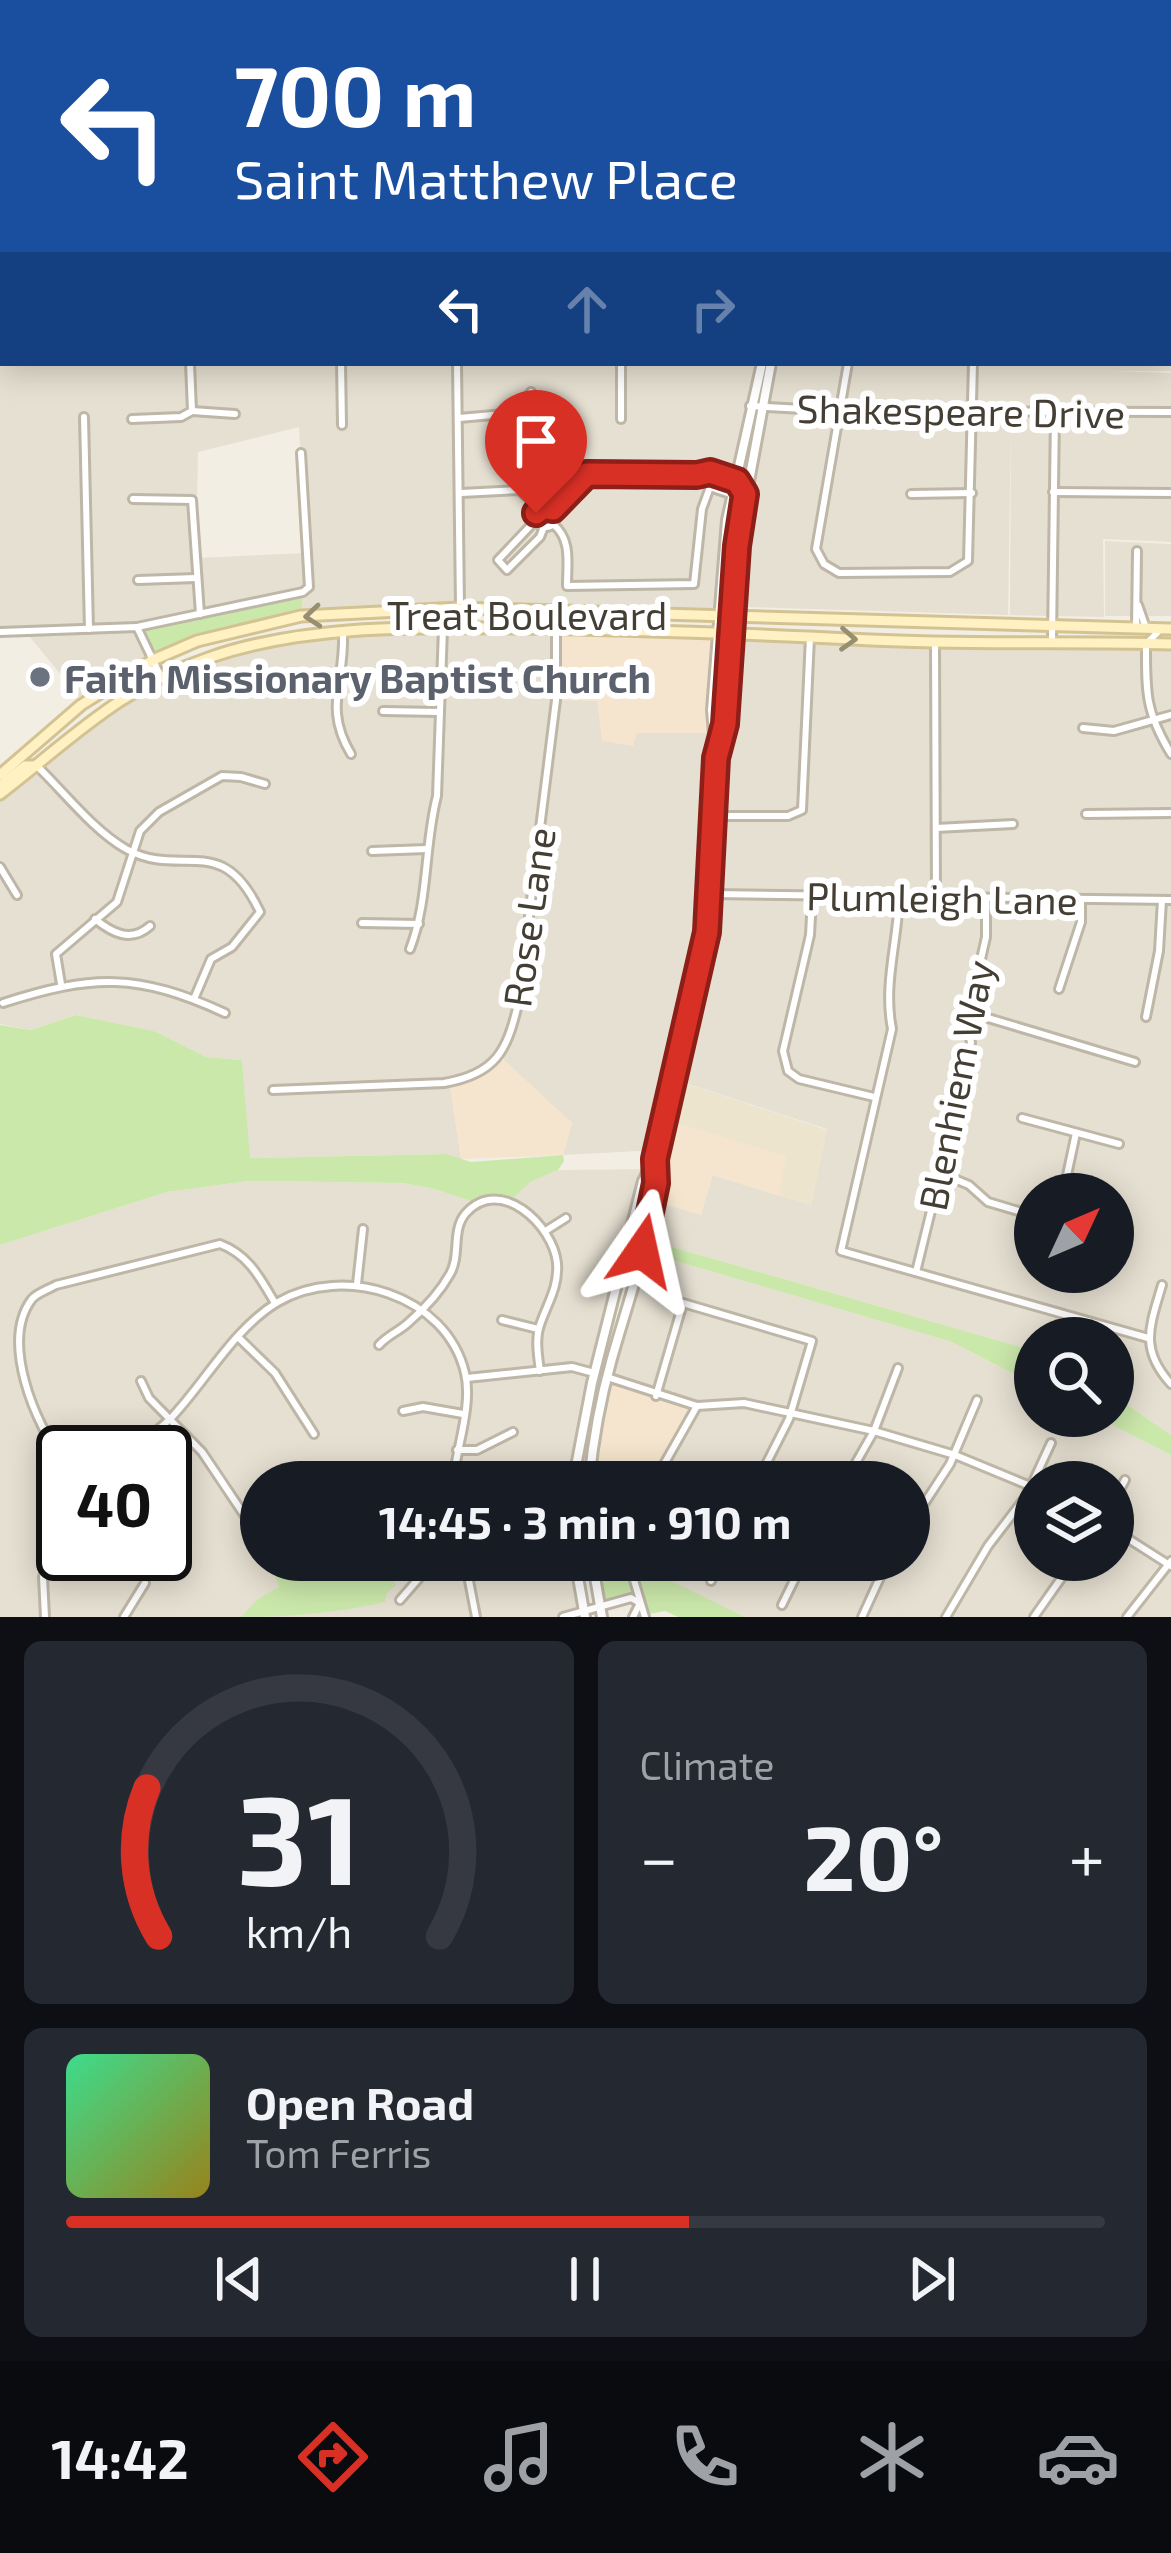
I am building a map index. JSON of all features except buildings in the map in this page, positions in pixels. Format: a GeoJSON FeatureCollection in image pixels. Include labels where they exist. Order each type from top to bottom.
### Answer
{"type":"FeatureCollection","features":[{"type":"Feature","properties":{"kind":"main road","name":"Treat Boulevard"},"geometry":{"type":"LineString","coordinates":[[0,776],[70,715],[153,660],[197,641],[301,616],[460,608],[1171,631]]}},
{"type":"Feature","properties":{"kind":"main road","name":"Treat Boulevard"},"geometry":{"type":"LineString","coordinates":[[0,790],[37,766],[88,720],[161,676],[265,641],[443,628],[556,628],[718,630],[935,643],[1171,644]]}},
{"type":"Feature","properties":{"kind":"main road"},"geometry":{"type":"LineString","coordinates":[[37,766],[40,750],[63,730],[70,715]]}},
{"type":"Feature","properties":{"kind":"street"},"geometry":{"type":"LineString","coordinates":[[190,366],[193,411]]}},
{"type":"Feature","properties":{"kind":"street"},"geometry":{"type":"LineString","coordinates":[[341,366],[342,424]]}},
{"type":"Feature","properties":{"kind":"street"},"geometry":{"type":"LineString","coordinates":[[457,366],[460,608]]}},
{"type":"Feature","properties":{"kind":"street"},"geometry":{"type":"LineString","coordinates":[[621,366],[621,419]]}},
{"type":"Feature","properties":{"kind":"street"},"geometry":{"type":"LineString","coordinates":[[716,758],[725,724],[731,632],[727,520],[761,366]]}},
{"type":"Feature","properties":{"kind":"street"},"geometry":{"type":"LineString","coordinates":[[577,1461],[643,1181],[655,1159],[700,972],[712,894],[716,758],[712,710],[718,630],[727,616],[770,366]]}},
{"type":"Feature","properties":{"kind":"street"},"geometry":{"type":"LineString","coordinates":[[848,366],[816,549],[824,564],[839,572],[950,572],[962,567],[970,553],[973,366]]}},
{"type":"Feature","properties":{"kind":"street"},"geometry":{"type":"LineString","coordinates":[[459,418],[516,413],[531,392]]}},
{"type":"Feature","properties":{"kind":"street","name":"Shakespeare Drive"},"geometry":{"type":"LineString","coordinates":[[750,406],[840,411],[1171,412]]}},
{"type":"Feature","properties":{"kind":"street"},"geometry":{"type":"LineString","coordinates":[[133,418],[181,417],[193,411],[236,414]]}},
{"type":"Feature","properties":{"kind":"street"},"geometry":{"type":"LineString","coordinates":[[1052,641],[1055,412]]}},
{"type":"Feature","properties":{"kind":"street"},"geometry":{"type":"LineString","coordinates":[[85,417],[89,629]]}},
{"type":"Feature","properties":{"kind":"street"},"geometry":{"type":"LineString","coordinates":[[0,632],[137,627],[303,592],[309,587],[301,453]]}},
{"type":"Feature","properties":{"kind":"street"},"geometry":{"type":"LineString","coordinates":[[553,509],[587,474],[710,472],[737,481],[745,494]]}},
{"type":"Feature","properties":{"kind":"street"},"geometry":{"type":"LineString","coordinates":[[697,475],[710,487],[745,494]]}},
{"type":"Feature","properties":{"kind":"street"},"geometry":{"type":"LineString","coordinates":[[536,520],[565,534],[567,586],[694,584],[702,509],[710,487]]}},
{"type":"Feature","properties":{"kind":"street"},"geometry":{"type":"LineString","coordinates":[[460,493],[519,490],[540,508],[553,509]]}},
{"type":"Feature","properties":{"kind":"street"},"geometry":{"type":"LineString","coordinates":[[1053,492],[1171,493]]}},
{"type":"Feature","properties":{"kind":"street"},"geometry":{"type":"LineString","coordinates":[[911,494],[972,493]]}},
{"type":"Feature","properties":{"kind":"street"},"geometry":{"type":"LineString","coordinates":[[133,499],[191,500],[200,614]]}},
{"type":"Feature","properties":{"kind":"street"},"geometry":{"type":"LineString","coordinates":[[540,508],[536,520],[498,560],[502,567],[508,570],[540,537],[556,514],[553,509]]}},
{"type":"Feature","properties":{"kind":"street"},"geometry":{"type":"LineString","coordinates":[[1137,551],[1141,628]]}},
{"type":"Feature","properties":{"kind":"street"},"geometry":{"type":"LineString","coordinates":[[138,580],[196,578]]}},
{"type":"Feature","properties":{"kind":"street","name":"Rose Lane"},"geometry":{"type":"LineString","coordinates":[[273,1090],[470,1078],[500,1056],[509,1042],[519,998],[556,700],[556,613]]}},
{"type":"Feature","properties":{"kind":"street"},"geometry":{"type":"LineString","coordinates":[[137,627],[161,676]]}},
{"type":"Feature","properties":{"kind":"street"},"geometry":{"type":"LineString","coordinates":[[1114,627],[1137,633],[1146,644]]}},
{"type":"Feature","properties":{"kind":"street"},"geometry":{"type":"LineString","coordinates":[[410,949],[420,924],[437,796],[443,628]]}},
{"type":"Feature","properties":{"kind":"street"},"geometry":{"type":"LineString","coordinates":[[1171,631],[1155,633],[1146,644],[1145,699],[1171,754]]}},
{"type":"Feature","properties":{"kind":"street"},"geometry":{"type":"LineString","coordinates":[[343,634],[334,714],[351,754]]}},
{"type":"Feature","properties":{"kind":"street"},"geometry":{"type":"LineString","coordinates":[[714,816],[788,816],[802,810],[810,637]]}},
{"type":"Feature","properties":{"kind":"street"},"geometry":{"type":"LineString","coordinates":[[935,643],[936,898]]}},
{"type":"Feature","properties":{"kind":"street"},"geometry":{"type":"LineString","coordinates":[[383,712],[440,712]]}},
{"type":"Feature","properties":{"kind":"street"},"geometry":{"type":"LineString","coordinates":[[1083,728],[1114,731],[1171,715]]}},
{"type":"Feature","properties":{"kind":"street"},"geometry":{"type":"LineString","coordinates":[[37,766],[113,839],[133,852],[208,859],[224,866],[254,899],[260,912],[232,947],[212,959],[194,999]]}},
{"type":"Feature","properties":{"kind":"street"},"geometry":{"type":"LineString","coordinates":[[61,984],[56,954],[117,902],[140,831],[159,812],[222,776],[265,784]]}},
{"type":"Feature","properties":{"kind":"street"},"geometry":{"type":"LineString","coordinates":[[1087,814],[1171,813]]}},
{"type":"Feature","properties":{"kind":"street"},"geometry":{"type":"LineString","coordinates":[[936,828],[1013,824]]}},
{"type":"Feature","properties":{"kind":"street"},"geometry":{"type":"LineString","coordinates":[[372,851],[427,849]]}},
{"type":"Feature","properties":{"kind":"street"},"geometry":{"type":"LineString","coordinates":[[0,867],[17,895]]}},
{"type":"Feature","properties":{"kind":"street","name":"Plumleigh Lane"},"geometry":{"type":"LineString","coordinates":[[712,894],[1167,900]]}},
{"type":"Feature","properties":{"kind":"street"},"geometry":{"type":"LineString","coordinates":[[899,896],[898,935],[886,1000],[892,1029],[841,1251],[1148,1338]]}},
{"type":"Feature","properties":{"kind":"street"},"geometry":{"type":"LineString","coordinates":[[812,897],[810,934],[783,1052],[788,1071],[799,1079],[874,1097]]}},
{"type":"Feature","properties":{"kind":"street","name":"Blenhiem Way"},"geometry":{"type":"LineString","coordinates":[[916,1272],[970,1042],[968,1012],[986,937],[986,898]]}},
{"type":"Feature","properties":{"kind":"street"},"geometry":{"type":"LineString","coordinates":[[1059,989],[1081,922],[1081,899]]}},
{"type":"Feature","properties":{"kind":"street"},"geometry":{"type":"LineString","coordinates":[[1147,1017],[1167,900]]}},
{"type":"Feature","properties":{"kind":"street"},"geometry":{"type":"LineString","coordinates":[[95,919],[118,934],[134,936],[150,926]]}},
{"type":"Feature","properties":{"kind":"street"},"geometry":{"type":"LineString","coordinates":[[362,923],[420,924]]}},
{"type":"Feature","properties":{"kind":"street"},"geometry":{"type":"LineString","coordinates":[[3,1003],[61,984],[120,980],[194,999],[225,1013]]}},
{"type":"Feature","properties":{"kind":"street"},"geometry":{"type":"LineString","coordinates":[[968,1012],[1135,1062]]}},
{"type":"Feature","properties":{"kind":"street"},"geometry":{"type":"LineString","coordinates":[[1022,1118],[1119,1144]]}},
{"type":"Feature","properties":{"kind":"street"},"geometry":{"type":"LineString","coordinates":[[1067,1173],[1076,1133]]}},
{"type":"Feature","properties":{"kind":"street"},"geometry":{"type":"LineString","coordinates":[[593,1461],[607,1377],[642,1251],[656,1183],[655,1159]]}},
{"type":"Feature","properties":{"kind":"street"},"geometry":{"type":"LineString","coordinates":[[940,1173],[969,1186],[988,1202],[1014,1210]]}},
{"type":"Feature","properties":{"kind":"street"},"geometry":{"type":"LineString","coordinates":[[379,1345],[421,1310],[452,1270],[457,1229],[464,1215],[478,1203],[494,1199],[514,1205],[547,1230],[557,1274],[538,1329],[540,1371]]}},
{"type":"Feature","properties":{"kind":"street"},"geometry":{"type":"LineString","coordinates":[[547,1230],[566,1218]]}},
{"type":"Feature","properties":{"kind":"street"},"geometry":{"type":"LineString","coordinates":[[357,1284],[363,1229]]}},
{"type":"Feature","properties":{"kind":"street"},"geometry":{"type":"LineString","coordinates":[[41,1425],[23,1385],[16,1342],[20,1321],[33,1297],[56,1285],[220,1244],[251,1264],[275,1304]]}},
{"type":"Feature","properties":{"kind":"street"},"geometry":{"type":"LineString","coordinates":[[163,1425],[238,1338],[275,1304],[315,1286],[357,1284],[421,1310],[454,1343],[467,1378],[456,1461]]}},
{"type":"Feature","properties":{"kind":"street"},"geometry":{"type":"LineString","coordinates":[[1162,1285],[1148,1338],[1155,1366],[1171,1384]]}},
{"type":"Feature","properties":{"kind":"street"},"geometry":{"type":"LineString","coordinates":[[656,1396],[683,1303],[812,1341],[770,1461]]}},
{"type":"Feature","properties":{"kind":"street"},"geometry":{"type":"LineString","coordinates":[[502,1320],[538,1329]]}},
{"type":"Feature","properties":{"kind":"street"},"geometry":{"type":"LineString","coordinates":[[238,1338],[275,1373],[314,1434]]}},
{"type":"Feature","properties":{"kind":"street"},"geometry":{"type":"LineString","coordinates":[[467,1378],[572,1367],[697,1406],[744,1403],[874,1431],[955,1455],[1014,1479]]}},
{"type":"Feature","properties":{"kind":"street"},"geometry":{"type":"LineString","coordinates":[[857,1461],[898,1368]]}},
{"type":"Feature","properties":{"kind":"street"},"geometry":{"type":"LineString","coordinates":[[141,1381],[149,1398],[202,1452],[240,1509]]}},
{"type":"Feature","properties":{"kind":"street"},"geometry":{"type":"LineString","coordinates":[[930,1494],[955,1455],[977,1400]]}},
{"type":"Feature","properties":{"kind":"street"},"geometry":{"type":"LineString","coordinates":[[667,1461],[697,1406]]}},
{"type":"Feature","properties":{"kind":"street"},"geometry":{"type":"LineString","coordinates":[[403,1411],[423,1407],[463,1414]]}},
{"type":"Feature","properties":{"kind":"street"},"geometry":{"type":"LineString","coordinates":[[457,1450],[477,1450],[513,1432]]}},
{"type":"Feature","properties":{"kind":"street"},"geometry":{"type":"LineString","coordinates":[[1044,1461],[1051,1443]]}},
{"type":"Feature","properties":{"kind":"street"},"geometry":{"type":"LineString","coordinates":[[946,1617],[1014,1512]]}},
{"type":"Feature","properties":{"kind":"street"},"geometry":{"type":"LineString","coordinates":[[1127,1617],[1170,1564],[1134,1542]]}},
{"type":"Feature","properties":{"kind":"street"},"geometry":{"type":"LineString","coordinates":[[43,1581],[46,1617]]}},
{"type":"Feature","properties":{"kind":"street"},"geometry":{"type":"LineString","coordinates":[[400,1600],[416,1581]]}},
{"type":"Feature","properties":{"kind":"street"},"geometry":{"type":"LineString","coordinates":[[469,1581],[476,1617]]}},
{"type":"Feature","properties":{"kind":"street"},"geometry":{"type":"LineString","coordinates":[[578,1581],[584,1614]]}},
{"type":"Feature","properties":{"kind":"street"},"geometry":{"type":"LineString","coordinates":[[595,1581],[600,1612]]}},
{"type":"Feature","properties":{"kind":"street"},"geometry":{"type":"LineString","coordinates":[[634,1581],[645,1617]]}},
{"type":"Feature","properties":{"kind":"street"},"geometry":{"type":"LineString","coordinates":[[782,1605],[794,1581]]}},
{"type":"Feature","properties":{"kind":"street"},"geometry":{"type":"LineString","coordinates":[[862,1617],[878,1581]]}},
{"type":"Feature","properties":{"kind":"street"},"geometry":{"type":"LineString","coordinates":[[1034,1617],[1059,1581]]}},
{"type":"Feature","properties":{"kind":"street"},"geometry":{"type":"LineString","coordinates":[[124,1617],[145,1583]]}},
{"type":"Feature","properties":{"kind":"street"},"geometry":{"type":"LineString","coordinates":[[563,1617],[600,1612],[631,1598],[640,1603]]}},
{"type":"Feature","properties":{"kind":"street"},"geometry":{"type":"LineString","coordinates":[[633,1617],[640,1603]]}},
{"type":"Feature","properties":{"kind":"shaded area"},"geometry":{"type":"Polygon","coordinates":[[[0,366],[761,366],[738,481],[701,472],[705,485],[733,495],[721,616],[460,608],[301,616],[303,594],[153,660],[84,703],[25,631],[0,632],[0,366]],[[299,427],[198,452],[196,558],[305,553],[299,427]]]}},
{"type":"Feature","properties":{"kind":"shaded area"},"geometry":{"type":"Polygon","coordinates":[[[775,366],[1171,366],[1171,371],[1110,371],[1171,373],[1171,542],[1103,539],[1104,617],[1010,615],[1011,424],[1008,615],[744,607],[748,524],[775,366]]]}},
{"type":"Feature","properties":{"kind":"shaded area"},"geometry":{"type":"Polygon","coordinates":[[[1105,541],[1171,544],[1171,616],[1105,616],[1105,541]]]}},
{"type":"Feature","properties":{"kind":"shaded area"},"geometry":{"type":"Polygon","coordinates":[[[443,628],[557,629],[597,700],[637,733],[714,733],[716,753],[725,725],[732,631],[810,637],[1171,644],[1171,1435],[1134,1409],[1134,1317],[1014,1317],[1014,1345],[644,1239],[652,1201],[712,1175],[811,1205],[827,1129],[676,1080],[658,1150],[563,1155],[572,1122],[470,1078],[450,1083],[461,1159],[447,1154],[249,1158],[242,1060],[206,1057],[154,1031],[76,1015],[31,1030],[0,1024],[0,794],[145,683],[265,642],[443,628]]]}},
{"type":"Feature","properties":{"kind":"shaded area"},"geometry":{"type":"Polygon","coordinates":[[[557,629],[719,630],[714,733],[637,733],[633,746],[602,741],[597,701],[556,700],[557,629]]]}},
{"type":"Feature","properties":{"kind":"shaded area"},"geometry":{"type":"Polygon","coordinates":[[[500,1056],[572,1123],[563,1155],[461,1159],[449,1082],[470,1078],[500,1056]]]}},
{"type":"Feature","properties":{"kind":"shaded area"},"geometry":{"type":"Polygon","coordinates":[[[675,1080],[827,1130],[811,1205],[779,1196],[786,1156],[666,1120],[675,1080]]]}},
{"type":"Feature","properties":{"kind":"shaded area"},"geometry":{"type":"Polygon","coordinates":[[[666,1120],[787,1156],[779,1196],[713,1175],[701,1215],[652,1201],[655,1158],[666,1120]]]}},
{"type":"Feature","properties":{"kind":"shaded area"},"geometry":{"type":"Polygon","coordinates":[[[650,1169],[592,1383],[578,1461],[240,1461],[240,1581],[578,1581],[583,1611],[563,1617],[0,1617],[0,1245],[167,1192],[248,1181],[402,1183],[477,1203],[558,1170],[650,1169]]]}},
{"type":"Feature","properties":{"kind":"shaded area"},"geometry":{"type":"Polygon","coordinates":[[[642,1251],[952,1342],[1014,1374],[1014,1437],[1134,1436],[1171,1455],[1171,1617],[745,1617],[668,1581],[930,1581],[930,1461],[645,1461],[607,1377],[642,1251]]]}},
{"type":"Feature","properties":{"kind":"shaded area"},"geometry":{"type":"Polygon","coordinates":[[[607,1377],[697,1406],[666,1461],[593,1461],[607,1377]]]}},
{"type":"Feature","properties":{"kind":"green space"},"geometry":{"type":"Polygon","coordinates":[[[303,592],[301,616],[197,641],[153,660],[137,627],[303,592]]]}},
{"type":"Feature","properties":{"kind":"green space"},"geometry":{"type":"Polygon","coordinates":[[[76,1015],[154,1031],[206,1057],[242,1060],[250,1158],[447,1154],[471,1162],[563,1155],[564,1161],[558,1170],[530,1182],[508,1203],[477,1203],[402,1183],[248,1181],[167,1192],[0,1245],[0,1025],[31,1030],[76,1015]]]}},
{"type":"Feature","properties":{"kind":"green space"},"geometry":{"type":"Polygon","coordinates":[[[644,1239],[1014,1345],[1014,1374],[952,1342],[642,1251],[644,1239]]]}},
{"type":"Feature","properties":{"kind":"green space"},"geometry":{"type":"Polygon","coordinates":[[[1134,1409],[1171,1435],[1171,1455],[1134,1436],[1134,1409]]]}},
{"type":"Feature","properties":{"kind":"green space"},"geometry":{"type":"Polygon","coordinates":[[[277,1581],[395,1581],[396,1585],[385,1602],[367,1606],[241,1617],[279,1587],[277,1581]]]}},
{"type":"Feature","properties":{"kind":"green space"},"geometry":{"type":"Polygon","coordinates":[[[595,1581],[671,1581],[745,1617],[678,1617],[665,1611],[633,1617],[640,1603],[631,1598],[599,1606],[595,1581]]]}},
{"type":"Feature","properties":{"kind":"place","name":"Faith Missionary Baptist Church"},"geometry":{"type":"Point","coordinates":[40,677]}},
{"type":"Feature","properties":{"kind":"route"},"geometry":{"type":"LineString","coordinates":[[536,513],[546,506],[553,509],[587,474],[710,472],[737,481],[745,494],[725,724],[716,758],[707,932],[655,1159],[656,1183],[642,1251]]}}]}
